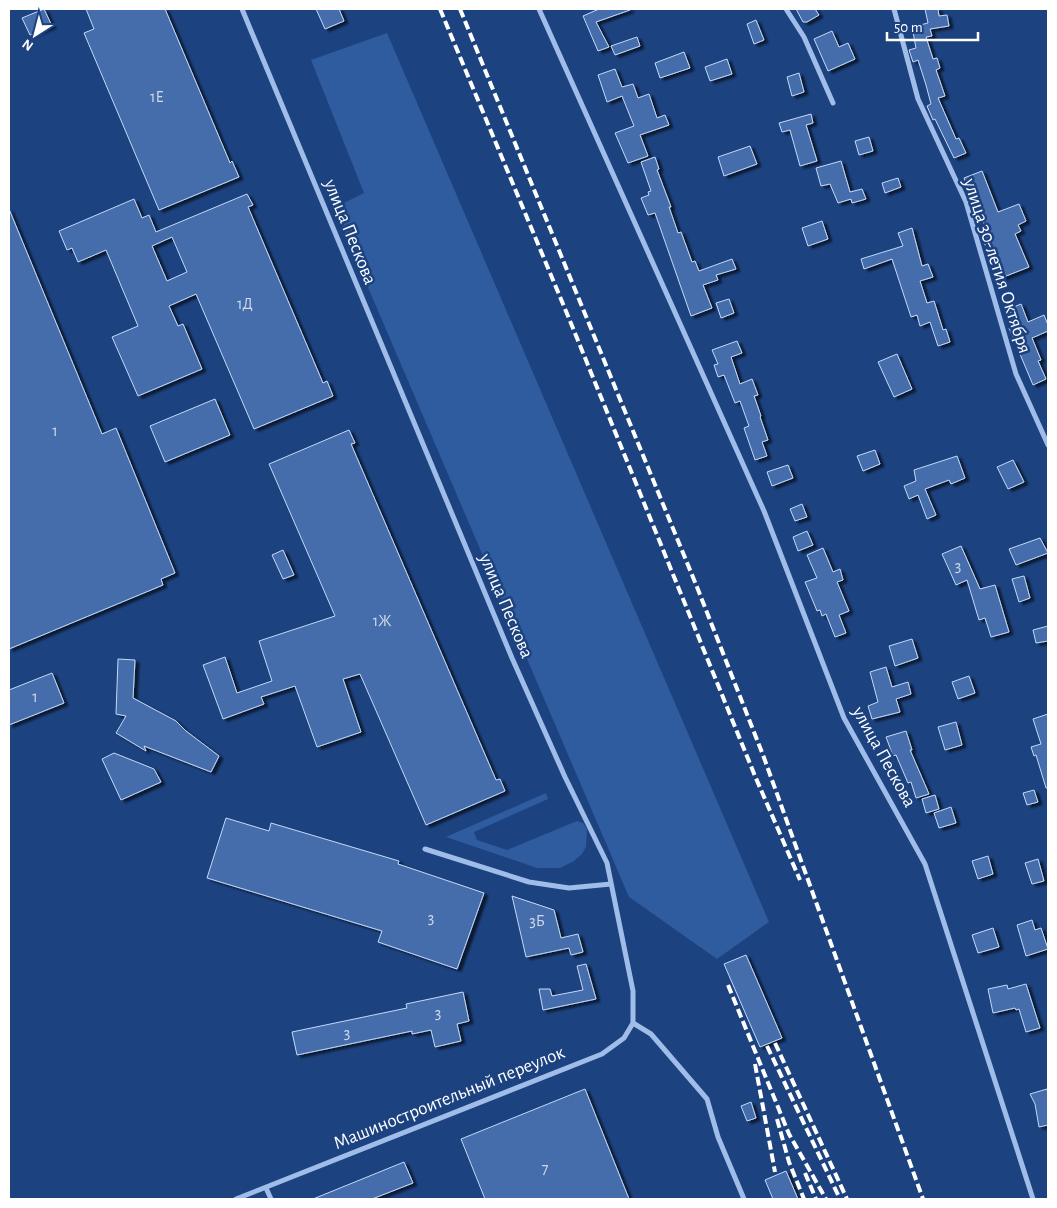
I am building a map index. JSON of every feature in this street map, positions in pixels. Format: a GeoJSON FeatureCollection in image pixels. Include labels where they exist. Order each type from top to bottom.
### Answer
{"type":"FeatureCollection","features":[{"type":"Feature","properties":{"kind":"street","name":"улица Пескова"},"geometry":{"type":"LineString","coordinates":[[242,9],[508,649],[565,777],[607,862],[633,991],[633,1023]]}},
{"type":"Feature","properties":{"kind":"street","name":"улица Пескова"},"geometry":{"type":"LineString","coordinates":[[539,9],[764,511],[844,718],[925,864],[1033,1199]]}},
{"type":"Feature","properties":{"kind":"street"},"geometry":{"type":"LineString","coordinates":[[786,9],[804,37],[833,103]]}},
{"type":"Feature","properties":{"kind":"street","name":"улица 30-летия Октября"},"geometry":{"type":"LineString","coordinates":[[894,9],[918,99],[966,202],[1016,374],[1048,445]]}},
{"type":"Feature","properties":{"kind":"street"},"geometry":{"type":"LineString","coordinates":[[425,849],[529,882],[569,888],[611,884]]}},
{"type":"Feature","properties":{"kind":"street"},"geometry":{"type":"LineString","coordinates":[[633,1023],[651,1034],[707,1099],[718,1137],[744,1199]]}},
{"type":"Feature","properties":{"kind":"street","name":"Машиностроительный переулок"},"geometry":{"type":"LineString","coordinates":[[236,1199],[602,1054],[624,1038],[633,1023]]}},
{"type":"Feature","properties":{"kind":"street"},"geometry":{"type":"LineString","coordinates":[[266,1188],[271,1199]]}},
{"type":"Feature","properties":{"kind":"shaded area"},"geometry":{"type":"Polygon","coordinates":[[[387,33],[769,922],[717,959],[629,897],[334,208],[364,193],[311,60],[387,33]]]}},
{"type":"Feature","properties":{"kind":"shaded area"},"geometry":{"type":"Polygon","coordinates":[[[546,793],[548,799],[474,832],[477,840],[507,850],[577,821],[583,823],[587,829],[586,847],[582,854],[574,861],[560,868],[537,868],[446,837],[546,793]]]}},
{"type":"Feature","properties":{"kind":"building"},"geometry":{"type":"Polygon","coordinates":[[[44,9],[52,26],[30,35],[22,18],[44,9]]]}},
{"type":"Feature","properties":{"kind":"building"},"geometry":{"type":"Polygon","coordinates":[[[86,9],[165,9],[230,163],[232,161],[239,177],[159,210],[84,33],[94,29],[86,9]]]}},
{"type":"Feature","properties":{"kind":"building"},"geometry":{"type":"Polygon","coordinates":[[[316,9],[339,9],[344,21],[325,29],[316,9]]]}},
{"type":"Feature","properties":{"kind":"building"},"geometry":{"type":"Polygon","coordinates":[[[599,9],[630,10],[596,22],[609,47],[598,51],[583,16],[599,9]]]}},
{"type":"Feature","properties":{"kind":"building"},"geometry":{"type":"Polygon","coordinates":[[[796,9],[815,9],[819,15],[807,22],[803,22],[796,9]]]}},
{"type":"Feature","properties":{"kind":"building"},"geometry":{"type":"Polygon","coordinates":[[[925,9],[938,9],[939,16],[947,15],[949,26],[930,29],[932,36],[926,37],[933,59],[937,58],[940,68],[936,70],[945,96],[938,98],[956,139],[959,138],[966,153],[954,158],[927,106],[931,104],[918,60],[913,62],[909,50],[916,48],[912,27],[928,23],[925,9]]]}},
{"type":"Feature","properties":{"kind":"building"},"geometry":{"type":"Polygon","coordinates":[[[756,20],[764,40],[754,44],[747,24],[756,20]]]}},
{"type":"Feature","properties":{"kind":"building"},"geometry":{"type":"Polygon","coordinates":[[[832,31],[839,47],[848,43],[855,59],[828,71],[814,39],[832,31]]]}},
{"type":"Feature","properties":{"kind":"building"},"geometry":{"type":"Polygon","coordinates":[[[637,37],[640,46],[615,55],[611,46],[637,37]]]}},
{"type":"Feature","properties":{"kind":"building"},"geometry":{"type":"Polygon","coordinates":[[[684,52],[690,68],[660,78],[655,63],[684,52]]]}},
{"type":"Feature","properties":{"kind":"building"},"geometry":{"type":"Polygon","coordinates":[[[727,59],[732,74],[710,81],[705,67],[727,59]]]}},
{"type":"Feature","properties":{"kind":"building"},"geometry":{"type":"Polygon","coordinates":[[[615,69],[622,87],[633,84],[638,98],[649,94],[657,118],[665,115],[669,125],[640,135],[648,156],[628,163],[615,133],[634,126],[622,96],[607,102],[598,75],[615,69]]]}},
{"type":"Feature","properties":{"kind":"building"},"geometry":{"type":"Polygon","coordinates":[[[799,73],[804,92],[792,96],[787,77],[799,73]]]}},
{"type":"Feature","properties":{"kind":"building"},"geometry":{"type":"Polygon","coordinates":[[[811,114],[813,123],[806,125],[817,161],[800,166],[790,130],[782,132],[779,123],[811,114]]]}},
{"type":"Feature","properties":{"kind":"building"},"geometry":{"type":"Polygon","coordinates":[[[869,137],[873,151],[859,155],[855,141],[869,137]]]}},
{"type":"Feature","properties":{"kind":"building"},"geometry":{"type":"Polygon","coordinates":[[[750,146],[757,164],[724,176],[718,157],[750,146]]]}},
{"type":"Feature","properties":{"kind":"building"},"geometry":{"type":"Polygon","coordinates":[[[655,157],[659,169],[657,170],[671,207],[669,207],[678,233],[681,232],[692,262],[695,261],[699,271],[732,259],[736,269],[716,275],[718,280],[703,285],[712,308],[691,316],[655,213],[648,215],[641,198],[649,195],[648,192],[651,191],[641,162],[655,157]]]}},
{"type":"Feature","properties":{"kind":"building"},"geometry":{"type":"Polygon","coordinates":[[[841,161],[850,192],[862,189],[866,199],[852,203],[851,199],[838,203],[830,184],[821,186],[816,168],[841,161]]]}},
{"type":"Feature","properties":{"kind":"building"},"geometry":{"type":"Polygon","coordinates":[[[982,171],[998,212],[1019,204],[1026,221],[1018,225],[1021,231],[1015,234],[1029,267],[1001,278],[996,265],[999,264],[990,243],[985,245],[981,235],[988,232],[981,217],[985,215],[973,186],[968,188],[964,178],[982,171]]]}},
{"type":"Feature","properties":{"kind":"building"},"geometry":{"type":"Polygon","coordinates":[[[898,178],[901,187],[885,193],[882,183],[898,178]]]}},
{"type":"Feature","properties":{"kind":"building"},"geometry":{"type":"Polygon","coordinates":[[[247,194],[253,205],[248,207],[323,383],[327,381],[333,396],[254,429],[196,294],[169,306],[178,326],[183,324],[202,369],[138,396],[112,337],[138,326],[106,250],[78,262],[72,248],[67,250],[59,231],[134,199],[142,218],[149,215],[156,232],[247,194]],[[172,237],[152,246],[167,281],[187,272],[172,237]]]}},
{"type":"Feature","properties":{"kind":"building"},"geometry":{"type":"Polygon","coordinates":[[[9,209],[102,434],[116,428],[175,573],[161,579],[163,585],[9,649],[9,209]]]}},
{"type":"Feature","properties":{"kind":"building"},"geometry":{"type":"Polygon","coordinates":[[[822,221],[828,239],[808,246],[802,228],[822,221]]]}},
{"type":"Feature","properties":{"kind":"building"},"geometry":{"type":"Polygon","coordinates":[[[912,228],[922,266],[928,264],[933,277],[920,281],[927,303],[934,301],[943,330],[946,329],[950,342],[938,346],[930,322],[920,326],[917,315],[911,317],[892,259],[864,269],[861,259],[903,246],[898,233],[912,228]]]}},
{"type":"Feature","properties":{"kind":"building"},"geometry":{"type":"Polygon","coordinates":[[[729,299],[734,313],[721,318],[716,303],[729,299]]]}},
{"type":"Feature","properties":{"kind":"building"},"geometry":{"type":"Polygon","coordinates":[[[1021,304],[1028,322],[1044,315],[1048,325],[1048,331],[1032,338],[1041,360],[1038,361],[1046,379],[1033,385],[1009,328],[1016,325],[1009,309],[1021,304]]]}},
{"type":"Feature","properties":{"kind":"building"},"geometry":{"type":"Polygon","coordinates":[[[737,341],[742,353],[731,357],[740,384],[752,379],[758,395],[754,396],[768,440],[762,442],[767,456],[755,460],[744,428],[749,426],[740,401],[735,403],[724,375],[718,377],[714,365],[718,364],[712,350],[737,341]]]}},
{"type":"Feature","properties":{"kind":"building"},"geometry":{"type":"Polygon","coordinates":[[[897,354],[912,389],[894,397],[878,362],[897,354]]]}},
{"type":"Feature","properties":{"kind":"building"},"geometry":{"type":"Polygon","coordinates":[[[215,399],[230,435],[165,462],[150,426],[215,399]]]}},
{"type":"Feature","properties":{"kind":"building"},"geometry":{"type":"Polygon","coordinates":[[[349,430],[355,443],[351,444],[496,780],[500,779],[505,791],[426,825],[360,674],[343,679],[361,732],[317,747],[295,686],[261,697],[264,704],[223,719],[203,665],[225,657],[237,693],[272,681],[259,641],[335,616],[269,464],[349,430]]]}},
{"type":"Feature","properties":{"kind":"building"},"geometry":{"type":"Polygon","coordinates":[[[875,450],[880,464],[863,471],[857,456],[875,450]]]}},
{"type":"Feature","properties":{"kind":"building"},"geometry":{"type":"Polygon","coordinates":[[[957,456],[965,478],[951,484],[949,480],[925,489],[936,515],[927,519],[918,495],[909,499],[904,486],[916,481],[914,470],[957,456]]]}},
{"type":"Feature","properties":{"kind":"building"},"geometry":{"type":"Polygon","coordinates":[[[1013,460],[1024,482],[1008,489],[997,467],[1013,460]]]}},
{"type":"Feature","properties":{"kind":"building"},"geometry":{"type":"Polygon","coordinates":[[[788,465],[793,478],[772,486],[767,472],[788,465]]]}},
{"type":"Feature","properties":{"kind":"building"},"geometry":{"type":"Polygon","coordinates":[[[802,504],[807,517],[795,521],[790,509],[802,504]]]}},
{"type":"Feature","properties":{"kind":"building"},"geometry":{"type":"Polygon","coordinates":[[[807,531],[813,545],[798,551],[793,537],[807,531]]]}},
{"type":"Feature","properties":{"kind":"building"},"geometry":{"type":"Polygon","coordinates":[[[1040,538],[1048,553],[1016,565],[1009,549],[1040,538]]]}},
{"type":"Feature","properties":{"kind":"building"},"geometry":{"type":"Polygon","coordinates":[[[961,546],[980,589],[995,585],[1009,632],[991,637],[985,618],[979,620],[967,580],[956,585],[942,554],[961,546]]]}},
{"type":"Feature","properties":{"kind":"building"},"geometry":{"type":"Polygon","coordinates":[[[823,548],[833,572],[840,569],[843,580],[837,582],[849,611],[839,615],[846,633],[835,637],[826,614],[822,616],[820,610],[817,611],[805,582],[817,578],[807,555],[823,548]]]}},
{"type":"Feature","properties":{"kind":"building"},"geometry":{"type":"Polygon","coordinates":[[[283,550],[294,575],[283,579],[272,555],[283,550]]]}},
{"type":"Feature","properties":{"kind":"building"},"geometry":{"type":"Polygon","coordinates":[[[1024,576],[1030,598],[1019,602],[1012,579],[1024,576]]]}},
{"type":"Feature","properties":{"kind":"building"},"geometry":{"type":"Polygon","coordinates":[[[1048,626],[1048,641],[1036,643],[1033,630],[1048,626]]]}},
{"type":"Feature","properties":{"kind":"building"},"geometry":{"type":"Polygon","coordinates":[[[912,639],[918,658],[895,666],[889,646],[912,639]]]}},
{"type":"Feature","properties":{"kind":"building"},"geometry":{"type":"Polygon","coordinates":[[[118,659],[135,660],[133,698],[176,721],[219,756],[211,772],[144,746],[146,751],[116,733],[126,716],[116,714],[118,659]]]}},
{"type":"Feature","properties":{"kind":"building"},"geometry":{"type":"Polygon","coordinates":[[[886,667],[892,687],[908,682],[911,694],[896,699],[900,712],[872,719],[868,706],[878,702],[870,672],[886,667]]]}},
{"type":"Feature","properties":{"kind":"building"},"geometry":{"type":"Polygon","coordinates":[[[52,673],[64,703],[9,725],[9,690],[52,673]]]}},
{"type":"Feature","properties":{"kind":"building"},"geometry":{"type":"Polygon","coordinates":[[[969,676],[975,693],[958,699],[952,682],[969,676]]]}},
{"type":"Feature","properties":{"kind":"building"},"geometry":{"type":"Polygon","coordinates":[[[1048,714],[1048,788],[1046,788],[1036,755],[1034,756],[1031,747],[1041,744],[1033,719],[1048,714]]]}},
{"type":"Feature","properties":{"kind":"building"},"geometry":{"type":"Polygon","coordinates":[[[956,722],[962,745],[945,750],[938,727],[956,722]]]}},
{"type":"Feature","properties":{"kind":"building"},"geometry":{"type":"Polygon","coordinates":[[[906,731],[912,750],[910,750],[929,794],[916,798],[911,782],[908,783],[896,755],[893,756],[886,737],[906,731]]]}},
{"type":"Feature","properties":{"kind":"building"},"geometry":{"type":"Polygon","coordinates":[[[114,753],[154,769],[161,782],[121,800],[102,759],[114,753]]]}},
{"type":"Feature","properties":{"kind":"building"},"geometry":{"type":"Polygon","coordinates":[[[1034,790],[1038,802],[1027,805],[1023,793],[1034,790]]]}},
{"type":"Feature","properties":{"kind":"building"},"geometry":{"type":"Polygon","coordinates":[[[935,795],[939,809],[926,813],[922,799],[935,795]]]}},
{"type":"Feature","properties":{"kind":"building"},"geometry":{"type":"Polygon","coordinates":[[[951,807],[956,823],[939,828],[934,813],[951,807]]]}},
{"type":"Feature","properties":{"kind":"building"},"geometry":{"type":"Polygon","coordinates":[[[226,818],[269,831],[271,823],[399,861],[398,864],[484,893],[457,969],[378,942],[382,931],[207,878],[226,818]]]}},
{"type":"Feature","properties":{"kind":"building"},"geometry":{"type":"Polygon","coordinates":[[[988,856],[993,874],[978,879],[972,861],[988,856]]]}},
{"type":"Feature","properties":{"kind":"building"},"geometry":{"type":"Polygon","coordinates":[[[1038,859],[1044,881],[1032,884],[1025,863],[1038,859]]]}},
{"type":"Feature","properties":{"kind":"building"},"geometry":{"type":"Polygon","coordinates":[[[512,896],[554,910],[561,938],[578,934],[583,952],[571,955],[569,948],[526,957],[512,896]]]}},
{"type":"Feature","properties":{"kind":"building"},"geometry":{"type":"Polygon","coordinates":[[[1032,920],[1035,930],[1041,928],[1048,949],[1026,956],[1017,925],[1032,920]]]}},
{"type":"Feature","properties":{"kind":"building"},"geometry":{"type":"Polygon","coordinates":[[[993,928],[999,947],[978,953],[972,935],[993,928]]]}},
{"type":"Feature","properties":{"kind":"building"},"geometry":{"type":"Polygon","coordinates":[[[746,955],[782,1038],[760,1047],[724,964],[746,955]]]}},
{"type":"Feature","properties":{"kind":"building"},"geometry":{"type":"Polygon","coordinates":[[[586,964],[596,999],[543,1010],[539,989],[550,989],[552,996],[583,990],[577,966],[586,964]]]}},
{"type":"Feature","properties":{"kind":"building"},"geometry":{"type":"Polygon","coordinates":[[[1026,984],[1040,1028],[1026,1032],[1019,1009],[1016,1010],[1015,1008],[993,1013],[988,989],[1007,985],[1008,989],[1026,984]]]}},
{"type":"Feature","properties":{"kind":"building"},"geometry":{"type":"Polygon","coordinates":[[[463,992],[469,1021],[457,1024],[461,1041],[435,1047],[431,1030],[412,1034],[412,1031],[297,1055],[292,1032],[407,1008],[406,1004],[463,992]]]}},
{"type":"Feature","properties":{"kind":"building"},"geometry":{"type":"Polygon","coordinates":[[[585,1089],[629,1199],[485,1199],[461,1139],[585,1089]]]}},
{"type":"Feature","properties":{"kind":"building"},"geometry":{"type":"Polygon","coordinates":[[[1047,1089],[1048,1125],[1039,1127],[1035,1104],[1030,1094],[1047,1089]]]}},
{"type":"Feature","properties":{"kind":"building"},"geometry":{"type":"Polygon","coordinates":[[[751,1102],[756,1118],[747,1121],[741,1106],[751,1102]]]}},
{"type":"Feature","properties":{"kind":"building"},"geometry":{"type":"Polygon","coordinates":[[[404,1162],[413,1183],[372,1199],[313,1199],[404,1162]]]}},
{"type":"Feature","properties":{"kind":"building"},"geometry":{"type":"Polygon","coordinates":[[[786,1171],[798,1199],[773,1199],[765,1180],[786,1171]]]}},
{"type":"Feature","properties":{"kind":"railway"},"geometry":{"type":"LineString","coordinates":[[440,9],[568,316],[755,776],[800,880]]}},
{"type":"Feature","properties":{"kind":"railway"},"geometry":{"type":"LineString","coordinates":[[460,9],[697,587],[763,755],[923,1199]]}},
{"type":"Feature","properties":{"kind":"railway"},"geometry":{"type":"LineString","coordinates":[[728,985],[789,1134],[826,1199]]}},
{"type":"Feature","properties":{"kind":"railway"},"geometry":{"type":"LineString","coordinates":[[775,1043],[847,1199]]}},
{"type":"Feature","properties":{"kind":"railway"},"geometry":{"type":"LineString","coordinates":[[767,1046],[840,1199]]}},
{"type":"Feature","properties":{"kind":"railway"},"geometry":{"type":"LineString","coordinates":[[755,1064],[775,1172]]}},
{"type":"Feature","properties":{"kind":"railway"},"geometry":{"type":"LineString","coordinates":[[777,1119],[789,1162],[804,1199]]}},
{"type":"Feature","properties":{"kind":"railway"},"geometry":{"type":"LineString","coordinates":[[805,1173],[816,1199]]}}]}
